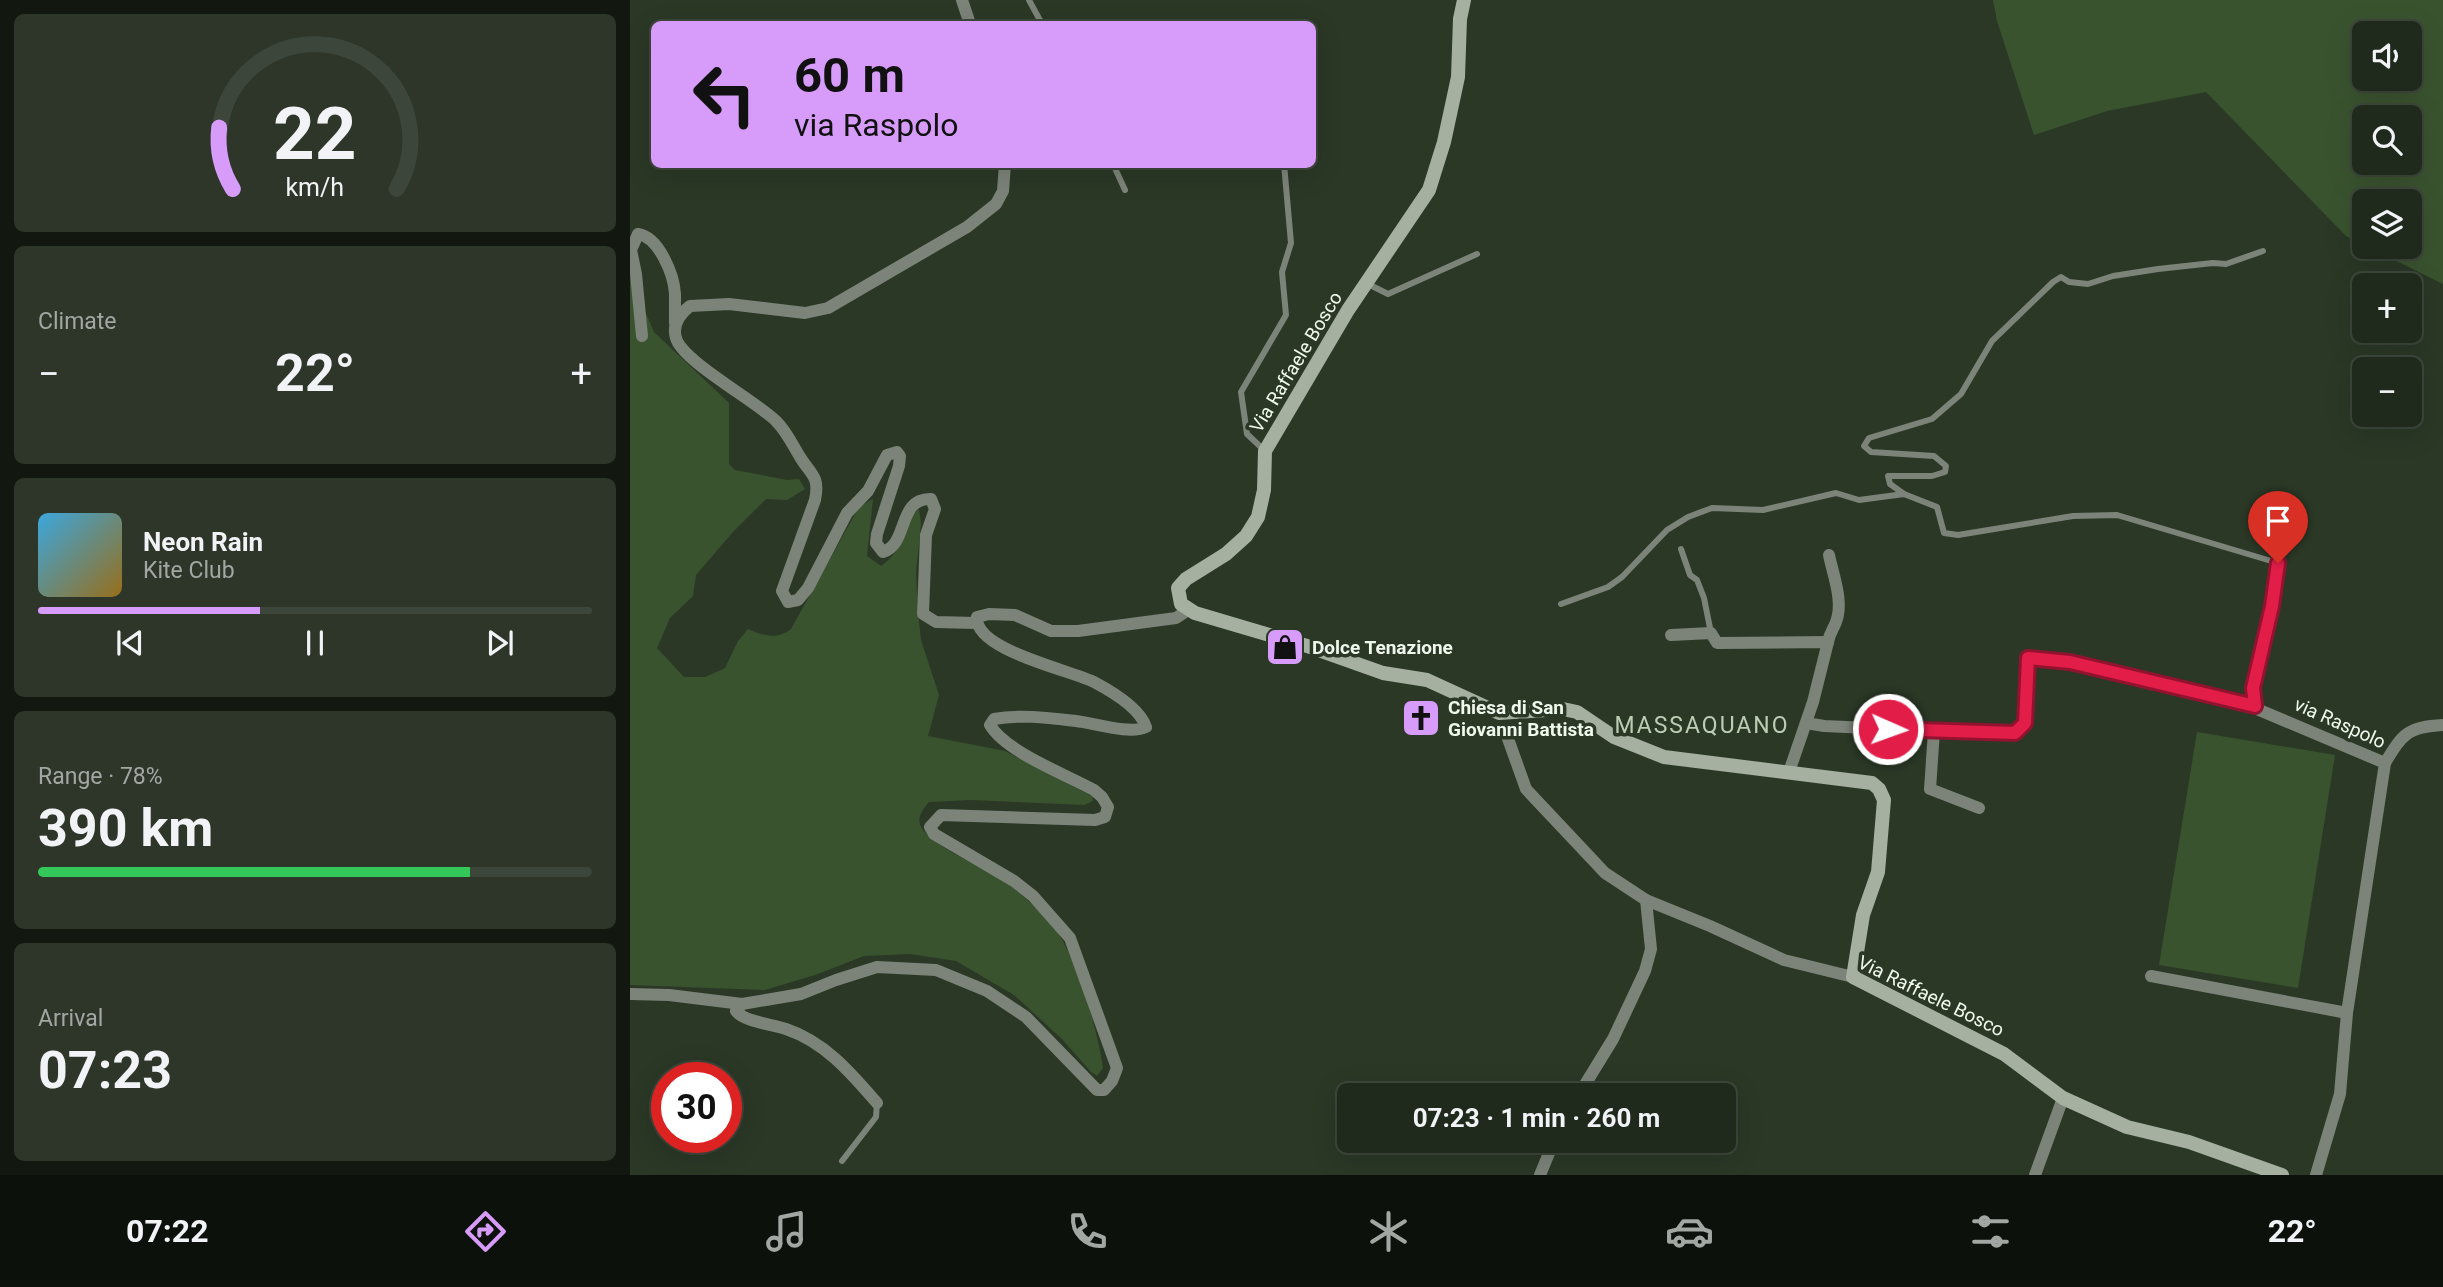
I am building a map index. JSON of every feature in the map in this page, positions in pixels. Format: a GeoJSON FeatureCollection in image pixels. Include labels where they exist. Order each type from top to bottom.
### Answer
{"type":"FeatureCollection","features":[{"type":"Feature","properties":{"kind":"street"},"geometry":{"type":"LineString","coordinates":[[962,0],[969,21]]}},
{"type":"Feature","properties":{"kind":"street","name":"Via Raffaele Bosco"},"geometry":{"type":"LineString","coordinates":[[1188,610],[1181,604],[1178,588],[1186,579],[1226,554],[1246,536],[1258,517],[1264,490],[1265,451],[1366,283],[1429,190],[1444,142],[1458,77],[1460,19],[1464,0]]}},
{"type":"Feature","properties":{"kind":"street"},"geometry":{"type":"LineString","coordinates":[[675,327],[681,314],[690,306],[729,304],[805,313],[828,307],[967,227],[996,204],[1003,191],[1005,168]]}},
{"type":"Feature","properties":{"kind":"street"},"geometry":{"type":"LineString","coordinates":[[642,336],[631,250],[638,234],[645,235],[656,245],[664,260],[675,291],[676,341],[691,357],[775,420],[790,437],[800,458],[813,473],[818,487],[815,500],[782,592],[788,602],[798,600],[808,588],[847,513],[868,491],[887,455],[897,452],[900,456],[899,466],[876,543],[883,552],[889,551],[895,545],[905,516],[914,504],[931,499],[935,509],[926,535],[923,614],[936,622],[976,623]]}},
{"type":"Feature","properties":{"kind":"street"},"geometry":{"type":"LineString","coordinates":[[1789,772],[1806,723],[1830,631],[1836,622],[1839,600],[1829,555]]}},
{"type":"Feature","properties":{"kind":"street"},"geometry":{"type":"LineString","coordinates":[[630,994],[669,995],[742,1004],[801,994],[877,967],[936,970],[987,990],[1026,1017],[1097,1090],[1104,1090],[1112,1081],[1117,1068],[1070,938],[1014,880],[934,834],[930,827],[941,815],[1095,820],[1105,817],[1108,807],[1102,797],[1094,790],[1008,745],[990,724],[994,719],[1008,716],[1075,721],[1131,730],[1146,727],[1144,720],[1124,702],[1094,682],[1017,655],[981,630],[976,623],[976,617],[989,614],[1015,615],[1051,631],[1078,631],[1176,618],[1188,610],[1307,646],[1383,673],[1427,680],[1499,713],[1563,709],[1577,712],[1614,737],[1664,757],[1872,783],[1879,789],[1884,800],[1878,872],[1863,915],[1853,977]]}},
{"type":"Feature","properties":{"kind":"street"},"geometry":{"type":"LineString","coordinates":[[1671,635],[1711,633],[1717,643],[1828,642]]}},
{"type":"Feature","properties":{"kind":"street","name":"via Raspolo"},"geometry":{"type":"LineString","coordinates":[[2250,705],[2385,764],[2347,1013],[2340,1094],[2316,1175]]}},
{"type":"Feature","properties":{"kind":"street","name":"via Raspolo"},"geometry":{"type":"LineString","coordinates":[[1806,723],[1934,731]]}},
{"type":"Feature","properties":{"kind":"street"},"geometry":{"type":"LineString","coordinates":[[2385,764],[2396,746],[2411,730],[2420,726],[2443,725]]}},
{"type":"Feature","properties":{"kind":"street"},"geometry":{"type":"LineString","coordinates":[[1934,731],[1930,789],[1979,808]]}},
{"type":"Feature","properties":{"kind":"street","name":"Via Raffaele Bosco"},"geometry":{"type":"LineString","coordinates":[[1507,733],[1526,789],[1605,873],[1646,900],[1784,960],[1853,977],[2004,1054],[2063,1098],[2127,1126],[2189,1142],[2282,1175]]}},
{"type":"Feature","properties":{"kind":"street"},"geometry":{"type":"LineString","coordinates":[[1586,1083],[1614,1039],[1646,971],[1650,949],[1646,900]]}},
{"type":"Feature","properties":{"kind":"street"},"geometry":{"type":"LineString","coordinates":[[2151,976],[2347,1013]]}},
{"type":"Feature","properties":{"kind":"street"},"geometry":{"type":"LineString","coordinates":[[742,1004],[736,1011],[746,1019],[790,1030],[819,1044],[849,1071],[877,1103]]}},
{"type":"Feature","properties":{"kind":"street"},"geometry":{"type":"LineString","coordinates":[[2035,1175],[2063,1098]]}},
{"type":"Feature","properties":{"kind":"street"},"geometry":{"type":"LineString","coordinates":[[1540,1175],[1549,1153]]}},
{"type":"Feature","properties":{"kind":"lane"},"geometry":{"type":"LineString","coordinates":[[1029,0],[1040,21]]}},
{"type":"Feature","properties":{"kind":"lane"},"geometry":{"type":"LineString","coordinates":[[1115,168],[1125,190]]}},
{"type":"Feature","properties":{"kind":"lane"},"geometry":{"type":"LineString","coordinates":[[1265,451],[1247,434],[1241,393],[1286,315],[1282,272],[1291,243],[1284,168]]}},
{"type":"Feature","properties":{"kind":"lane"},"geometry":{"type":"LineString","coordinates":[[2250,705],[2272,606],[2278,563],[2117,516],[2073,516],[1958,535],[1944,533],[1937,507],[1904,494],[1890,484],[1888,477],[1932,476],[1945,472],[1946,466],[1934,456],[1871,452],[1864,446],[1869,438],[1932,419],[1961,394],[1992,341],[2061,277],[2069,282],[2088,284],[2113,276],[2158,269],[2226,264],[2263,251]]}},
{"type":"Feature","properties":{"kind":"lane"},"geometry":{"type":"LineString","coordinates":[[1366,283],[1388,294],[1477,254]]}},
{"type":"Feature","properties":{"kind":"lane"},"geometry":{"type":"LineString","coordinates":[[1561,604],[1608,587],[1667,530],[1688,517],[1712,508],[1763,510],[1836,494],[1859,500],[1904,494]]}},
{"type":"Feature","properties":{"kind":"lane"},"geometry":{"type":"LineString","coordinates":[[1681,549],[1690,575],[1697,580],[1704,598],[1711,633]]}},
{"type":"Feature","properties":{"kind":"lane","name":"via Raspolo"},"geometry":{"type":"LineString","coordinates":[[1934,731],[2015,733],[2025,723],[2028,658],[2070,662],[2250,705]]}},
{"type":"Feature","properties":{"kind":"lane"},"geometry":{"type":"LineString","coordinates":[[842,1161],[876,1117],[877,1103]]}},
{"type":"Feature","properties":{"kind":"green space"},"geometry":{"type":"Polygon","coordinates":[[[1993,0],[2443,0],[2443,284],[2392,259],[2422,259],[2422,189],[2352,189],[2352,239],[2346,236],[2206,92],[2107,111],[2034,135],[1997,21],[1993,0]]]}},
{"type":"Feature","properties":{"kind":"green space"},"geometry":{"type":"Polygon","coordinates":[[[630,276],[654,332],[729,403],[729,464],[735,470],[787,480],[799,479],[805,489],[787,500],[766,499],[733,532],[696,575],[693,596],[670,618],[657,648],[684,677],[705,677],[725,668],[738,641],[748,629],[770,636],[780,635],[791,629],[859,507],[873,499],[867,556],[881,566],[896,552],[909,522],[919,509],[921,524],[916,572],[918,613],[921,640],[939,695],[928,736],[1005,751],[1092,796],[1093,801],[1084,805],[971,800],[929,802],[920,815],[920,823],[923,830],[941,845],[1010,885],[1052,924],[1072,959],[1091,1016],[1103,1068],[1097,1076],[1014,995],[956,961],[910,954],[864,956],[765,990],[630,985],[630,276]]]}},
{"type":"Feature","properties":{"kind":"green space"},"geometry":{"type":"Polygon","coordinates":[[[2197,732],[2335,755],[2298,988],[2159,965],[2197,732]]]}},
{"type":"Feature","properties":{"kind":"place","name":"Dolce Tenazione"},"geometry":{"type":"Point","coordinates":[1285,647]}},
{"type":"Feature","properties":{"kind":"place","name":"Chiesa di San Giovanni Battista"},"geometry":{"type":"Point","coordinates":[1421,718]}},
{"type":"Feature","properties":{"kind":"district","name":"MASSAQUANO"},"geometry":{"type":"Point","coordinates":[1702,725]}},
{"type":"Feature","properties":{"kind":"route"},"geometry":{"type":"LineString","coordinates":[[1888,729],[2015,733],[2025,723],[2028,658],[2070,662],[2255,706],[2253,688],[2272,606],[2278,563]]}}]}
